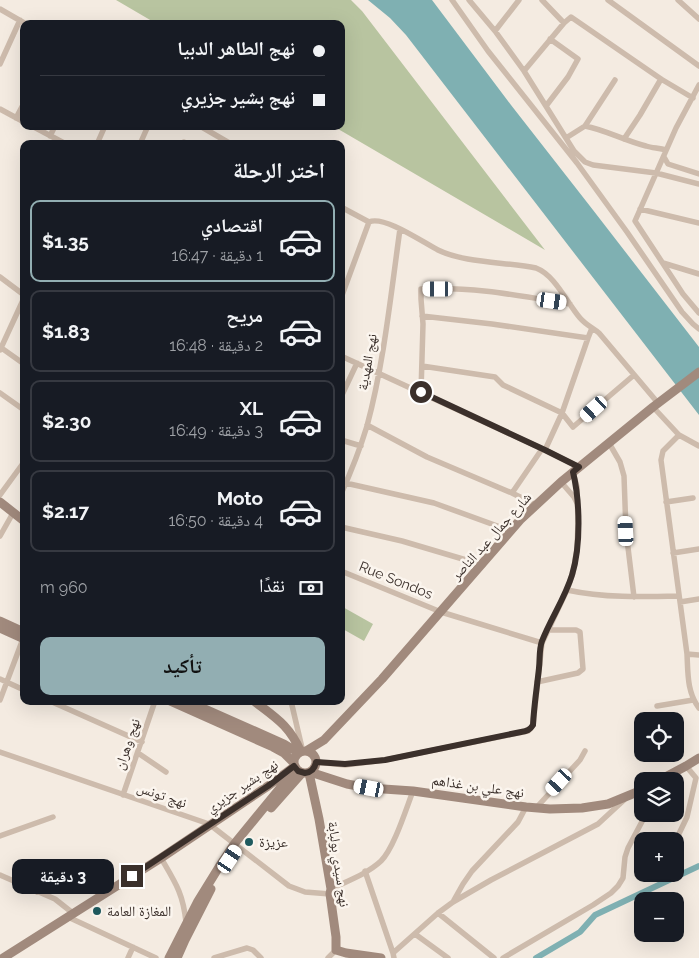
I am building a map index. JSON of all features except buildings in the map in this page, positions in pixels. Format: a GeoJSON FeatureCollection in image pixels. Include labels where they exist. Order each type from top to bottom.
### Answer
{"type":"FeatureCollection","features":[{"type":"Feature","properties":{"kind":"main road","name":"شارع جمال عبد الناصر"},"geometry":{"type":"LineString","coordinates":[[302,752],[324,740],[382,679],[536,505],[658,402],[699,372]]}},
{"type":"Feature","properties":{"kind":"main road"},"geometry":{"type":"LineString","coordinates":[[0,502],[20,518]]}},
{"type":"Feature","properties":{"kind":"main road"},"geometry":{"type":"LineString","coordinates":[[0,621],[20,634]]}},
{"type":"Feature","properties":{"kind":"main road"},"geometry":{"type":"LineString","coordinates":[[0,628],[20,635]]}},
{"type":"Feature","properties":{"kind":"main road"},"geometry":{"type":"LineString","coordinates":[[179,705],[273,747],[284,753],[301,769],[313,770],[316,761],[312,753],[302,752],[196,705]]}},
{"type":"Feature","properties":{"kind":"main road"},"geometry":{"type":"LineString","coordinates":[[259,705],[285,725],[302,752]]}},
{"type":"Feature","properties":{"kind":"main road","name":"شارع جمال عبد الناصر"},"geometry":{"type":"LineString","coordinates":[[316,761],[324,740]]}},
{"type":"Feature","properties":{"kind":"main road"},"geometry":{"type":"LineString","coordinates":[[301,769],[296,755],[302,752]]}},
{"type":"Feature","properties":{"kind":"main road"},"geometry":{"type":"LineString","coordinates":[[675,772],[699,758]]}},
{"type":"Feature","properties":{"kind":"main road","name":"نهج علي بن غذاهم"},"geometry":{"type":"LineString","coordinates":[[316,761],[339,780]]}},
{"type":"Feature","properties":{"kind":"main road"},"geometry":{"type":"LineString","coordinates":[[169,958],[207,885],[237,845],[301,769]]}},
{"type":"Feature","properties":{"kind":"main road","name":"نهج علي بن غذاهم"},"geometry":{"type":"LineString","coordinates":[[301,769],[348,784],[369,788],[413,791],[536,808],[597,806],[608,804],[634,793]]}},
{"type":"Feature","properties":{"kind":"main road","name":"نهج بشير جزيري"},"geometry":{"type":"LineString","coordinates":[[8,957],[268,786],[301,769]]}},
{"type":"Feature","properties":{"kind":"main road","name":"نهج سيدي بولبابة"},"geometry":{"type":"LineString","coordinates":[[301,769],[319,819],[336,937],[336,950]]}},
{"type":"Feature","properties":{"kind":"main road"},"geometry":{"type":"LineString","coordinates":[[177,958],[214,884],[237,845]]}},
{"type":"Feature","properties":{"kind":"main road"},"geometry":{"type":"LineString","coordinates":[[336,950],[346,954],[381,958]]}},
{"type":"Feature","properties":{"kind":"street"},"geometry":{"type":"LineString","coordinates":[[452,0],[488,51],[588,179],[682,312],[699,329]]}},
{"type":"Feature","properties":{"kind":"street"},"geometry":{"type":"LineString","coordinates":[[469,0],[495,31],[524,71],[580,158],[588,164],[656,173],[699,184]]}},
{"type":"Feature","properties":{"kind":"street"},"geometry":{"type":"LineString","coordinates":[[495,31],[519,0]]}},
{"type":"Feature","properties":{"kind":"street"},"geometry":{"type":"LineString","coordinates":[[542,0],[564,23]]}},
{"type":"Feature","properties":{"kind":"street"},"geometry":{"type":"LineString","coordinates":[[608,0],[699,66]]}},
{"type":"Feature","properties":{"kind":"street"},"geometry":{"type":"LineString","coordinates":[[678,0],[699,19]]}},
{"type":"Feature","properties":{"kind":"street"},"geometry":{"type":"LineString","coordinates":[[0,9],[20,20]]}},
{"type":"Feature","properties":{"kind":"street"},"geometry":{"type":"LineString","coordinates":[[524,71],[571,17],[661,79],[693,98]]}},
{"type":"Feature","properties":{"kind":"street"},"geometry":{"type":"LineString","coordinates":[[0,64],[20,27]]}},
{"type":"Feature","properties":{"kind":"street"},"geometry":{"type":"LineString","coordinates":[[546,106],[568,77],[578,59],[550,40]]}},
{"type":"Feature","properties":{"kind":"street"},"geometry":{"type":"LineString","coordinates":[[624,139],[661,79]]}},
{"type":"Feature","properties":{"kind":"street"},"geometry":{"type":"LineString","coordinates":[[566,138],[585,126],[615,80]]}},
{"type":"Feature","properties":{"kind":"street"},"geometry":{"type":"LineString","coordinates":[[699,85],[676,128],[636,219],[636,223],[683,294],[699,313]]}},
{"type":"Feature","properties":{"kind":"street"},"geometry":{"type":"LineString","coordinates":[[0,109],[20,120]]}},
{"type":"Feature","properties":{"kind":"street"},"geometry":{"type":"LineString","coordinates":[[16,118],[20,110]]}},
{"type":"Feature","properties":{"kind":"street"},"geometry":{"type":"LineString","coordinates":[[585,126],[600,129],[646,146],[666,150]]}},
{"type":"Feature","properties":{"kind":"street"},"geometry":{"type":"LineString","coordinates":[[39,130],[58,140]]}},
{"type":"Feature","properties":{"kind":"street"},"geometry":{"type":"LineString","coordinates":[[50,136],[52,130]]}},
{"type":"Feature","properties":{"kind":"street"},"geometry":{"type":"LineString","coordinates":[[207,130],[225,140]]}},
{"type":"Feature","properties":{"kind":"street"},"geometry":{"type":"LineString","coordinates":[[664,157],[668,164],[699,174]]}},
{"type":"Feature","properties":{"kind":"street"},"geometry":{"type":"LineString","coordinates":[[345,209],[369,222],[372,220],[379,221],[400,229],[437,250],[450,255],[541,270],[549,277],[580,318],[599,333],[658,402],[679,435],[699,446]]}},
{"type":"Feature","properties":{"kind":"street"},"geometry":{"type":"LineString","coordinates":[[640,209],[699,224]]}},
{"type":"Feature","properties":{"kind":"street"},"geometry":{"type":"LineString","coordinates":[[345,282],[369,222]]}},
{"type":"Feature","properties":{"kind":"street","name":"نهج المهدية"},"geometry":{"type":"LineString","coordinates":[[345,479],[361,446],[379,373],[400,229]]}},
{"type":"Feature","properties":{"kind":"street"},"geometry":{"type":"LineString","coordinates":[[662,262],[699,274]]}},
{"type":"Feature","properties":{"kind":"street"},"geometry":{"type":"LineString","coordinates":[[0,277],[20,296]]}},
{"type":"Feature","properties":{"kind":"street"},"geometry":{"type":"LineString","coordinates":[[421,392],[423,324],[420,291],[422,289],[499,292],[570,304]]}},
{"type":"Feature","properties":{"kind":"street"},"geometry":{"type":"LineString","coordinates":[[20,305],[0,348],[20,361]]}},
{"type":"Feature","properties":{"kind":"street"},"geometry":{"type":"LineString","coordinates":[[422,316],[588,338]]}},
{"type":"Feature","properties":{"kind":"street"},"geometry":{"type":"LineString","coordinates":[[512,493],[544,449],[562,413],[592,328]]}},
{"type":"Feature","properties":{"kind":"street"},"geometry":{"type":"LineString","coordinates":[[316,761],[345,764],[385,760],[530,729],[533,725],[542,643],[567,590],[573,573],[577,548],[578,505],[576,470],[544,449],[345,358]]}},
{"type":"Feature","properties":{"kind":"street"},"geometry":{"type":"LineString","coordinates":[[345,388],[357,363]]}},
{"type":"Feature","properties":{"kind":"street"},"geometry":{"type":"LineString","coordinates":[[422,366],[495,377],[503,385],[562,413],[573,427],[634,375]]}},
{"type":"Feature","properties":{"kind":"street"},"geometry":{"type":"LineString","coordinates":[[0,393],[20,407]]}},
{"type":"Feature","properties":{"kind":"street"},"geometry":{"type":"LineString","coordinates":[[367,425],[427,457],[536,505]]}},
{"type":"Feature","properties":{"kind":"street"},"geometry":{"type":"LineString","coordinates":[[679,435],[666,448],[661,460],[690,687],[693,700],[699,708]]}},
{"type":"Feature","properties":{"kind":"street"},"geometry":{"type":"LineString","coordinates":[[345,441],[361,446]]}},
{"type":"Feature","properties":{"kind":"street"},"geometry":{"type":"LineString","coordinates":[[609,443],[620,462],[624,476],[626,531],[634,597]]}},
{"type":"Feature","properties":{"kind":"street"},"geometry":{"type":"LineString","coordinates":[[0,495],[20,468]]}},
{"type":"Feature","properties":{"kind":"street"},"geometry":{"type":"LineString","coordinates":[[561,482],[574,497],[578,505]]}},
{"type":"Feature","properties":{"kind":"street"},"geometry":{"type":"LineString","coordinates":[[345,483],[434,503],[511,531]]}},
{"type":"Feature","properties":{"kind":"street"},"geometry":{"type":"LineString","coordinates":[[666,502],[693,498]]}},
{"type":"Feature","properties":{"kind":"street"},"geometry":{"type":"LineString","coordinates":[[0,536],[13,513]]}},
{"type":"Feature","properties":{"kind":"street"},"geometry":{"type":"LineString","coordinates":[[345,528],[402,541],[483,564]]}},
{"type":"Feature","properties":{"kind":"street"},"geometry":{"type":"LineString","coordinates":[[673,553],[699,549]]}},
{"type":"Feature","properties":{"kind":"street","name":"Rue Sondos"},"geometry":{"type":"LineString","coordinates":[[345,574],[441,612],[542,643]]}},
{"type":"Feature","properties":{"kind":"street"},"geometry":{"type":"LineString","coordinates":[[567,590],[586,594],[699,599]]}},
{"type":"Feature","properties":{"kind":"street"},"geometry":{"type":"LineString","coordinates":[[537,682],[578,673],[583,669],[580,632],[576,630],[547,630]]}},
{"type":"Feature","properties":{"kind":"street"},"geometry":{"type":"LineString","coordinates":[[0,700],[20,646]]}},
{"type":"Feature","properties":{"kind":"street"},"geometry":{"type":"LineString","coordinates":[[687,654],[699,655]]}},
{"type":"Feature","properties":{"kind":"street"},"geometry":{"type":"LineString","coordinates":[[0,679],[20,688]]}},
{"type":"Feature","properties":{"kind":"street"},"geometry":{"type":"LineString","coordinates":[[657,706],[693,700]]}},
{"type":"Feature","properties":{"kind":"street"},"geometry":{"type":"LineString","coordinates":[[59,705],[142,742]]}},
{"type":"Feature","properties":{"kind":"street","name":"نهج وهران"},"geometry":{"type":"LineString","coordinates":[[123,795],[154,705]]}},
{"type":"Feature","properties":{"kind":"street"},"geometry":{"type":"LineString","coordinates":[[292,705],[302,752]]}},
{"type":"Feature","properties":{"kind":"street"},"geometry":{"type":"LineString","coordinates":[[536,808],[580,760],[585,751]]}},
{"type":"Feature","properties":{"kind":"street","name":"نهج تونس"},"geometry":{"type":"LineString","coordinates":[[0,752],[209,824],[289,886],[305,892],[330,891]]}},
{"type":"Feature","properties":{"kind":"street"},"geometry":{"type":"LineString","coordinates":[[138,753],[166,772]]}},
{"type":"Feature","properties":{"kind":"street"},"geometry":{"type":"LineString","coordinates":[[680,832],[687,816],[698,778],[686,766]]}},
{"type":"Feature","properties":{"kind":"street"},"geometry":{"type":"LineString","coordinates":[[330,891],[382,860],[396,834],[413,791]]}},
{"type":"Feature","properties":{"kind":"street"},"geometry":{"type":"LineString","coordinates":[[366,871],[394,955],[438,913],[453,902],[512,868],[598,824],[628,796]]}},
{"type":"Feature","properties":{"kind":"street"},"geometry":{"type":"LineString","coordinates":[[453,902],[468,877],[518,822],[526,806]]}},
{"type":"Feature","properties":{"kind":"street"},"geometry":{"type":"LineString","coordinates":[[0,836],[53,817]]}},
{"type":"Feature","properties":{"kind":"street"},"geometry":{"type":"LineString","coordinates":[[503,958],[593,905],[618,886],[623,878],[628,848],[642,822]]}},
{"type":"Feature","properties":{"kind":"street"},"geometry":{"type":"LineString","coordinates":[[160,858],[179,889],[186,924]]}},
{"type":"Feature","properties":{"kind":"street"},"geometry":{"type":"LineString","coordinates":[[37,892],[62,867]]}},
{"type":"Feature","properties":{"kind":"street"},"geometry":{"type":"LineString","coordinates":[[0,875],[55,899],[71,915],[156,958]]}},
{"type":"Feature","properties":{"kind":"street"},"geometry":{"type":"LineString","coordinates":[[438,913],[494,958]]}},
{"type":"Feature","properties":{"kind":"street"},"geometry":{"type":"LineString","coordinates":[[415,934],[448,958]]}},
{"type":"Feature","properties":{"kind":"street"},"geometry":{"type":"LineString","coordinates":[[128,958],[134,947]]}},
{"type":"Feature","properties":{"kind":"street"},"geometry":{"type":"LineString","coordinates":[[214,958],[247,948],[253,950],[261,958]]}},
{"type":"Feature","properties":{"kind":"street"},"geometry":{"type":"LineString","coordinates":[[328,958],[336,950]]}},
{"type":"Feature","properties":{"kind":"green space"},"geometry":{"type":"Polygon","coordinates":[[[116,0],[351,0],[362,11],[545,250],[340,130],[345,130],[345,20],[150,20],[116,0]]]}},
{"type":"Feature","properties":{"kind":"green space"},"geometry":{"type":"Polygon","coordinates":[[[345,608],[373,624],[364,641],[345,630],[345,608]]]}},
{"type":"Feature","properties":{"kind":"water"},"geometry":{"type":"Polygon","coordinates":[[[368,0],[432,0],[699,347],[699,415],[406,35],[390,18],[368,0]]]}},
{"type":"Feature","properties":{"kind":"waterway"},"geometry":{"type":"LineString","coordinates":[[536,958],[580,932],[595,915],[699,866]]}},
{"type":"Feature","properties":{"kind":"place","name":"عزيزة"},"geometry":{"type":"Point","coordinates":[249,842]}},
{"type":"Feature","properties":{"kind":"place","name":"المغازة العامة"},"geometry":{"type":"Point","coordinates":[97,911]}},
{"type":"Feature","properties":{"kind":"route"},"geometry":{"type":"LineString","coordinates":[[132,876],[268,786],[294,766],[298,771],[305,773],[313,770],[316,762],[345,764],[385,760],[521,732],[530,729],[533,725],[535,692],[542,643],[573,573],[577,548],[578,505],[577,487],[573,472],[579,467],[421,392]]}}]}
